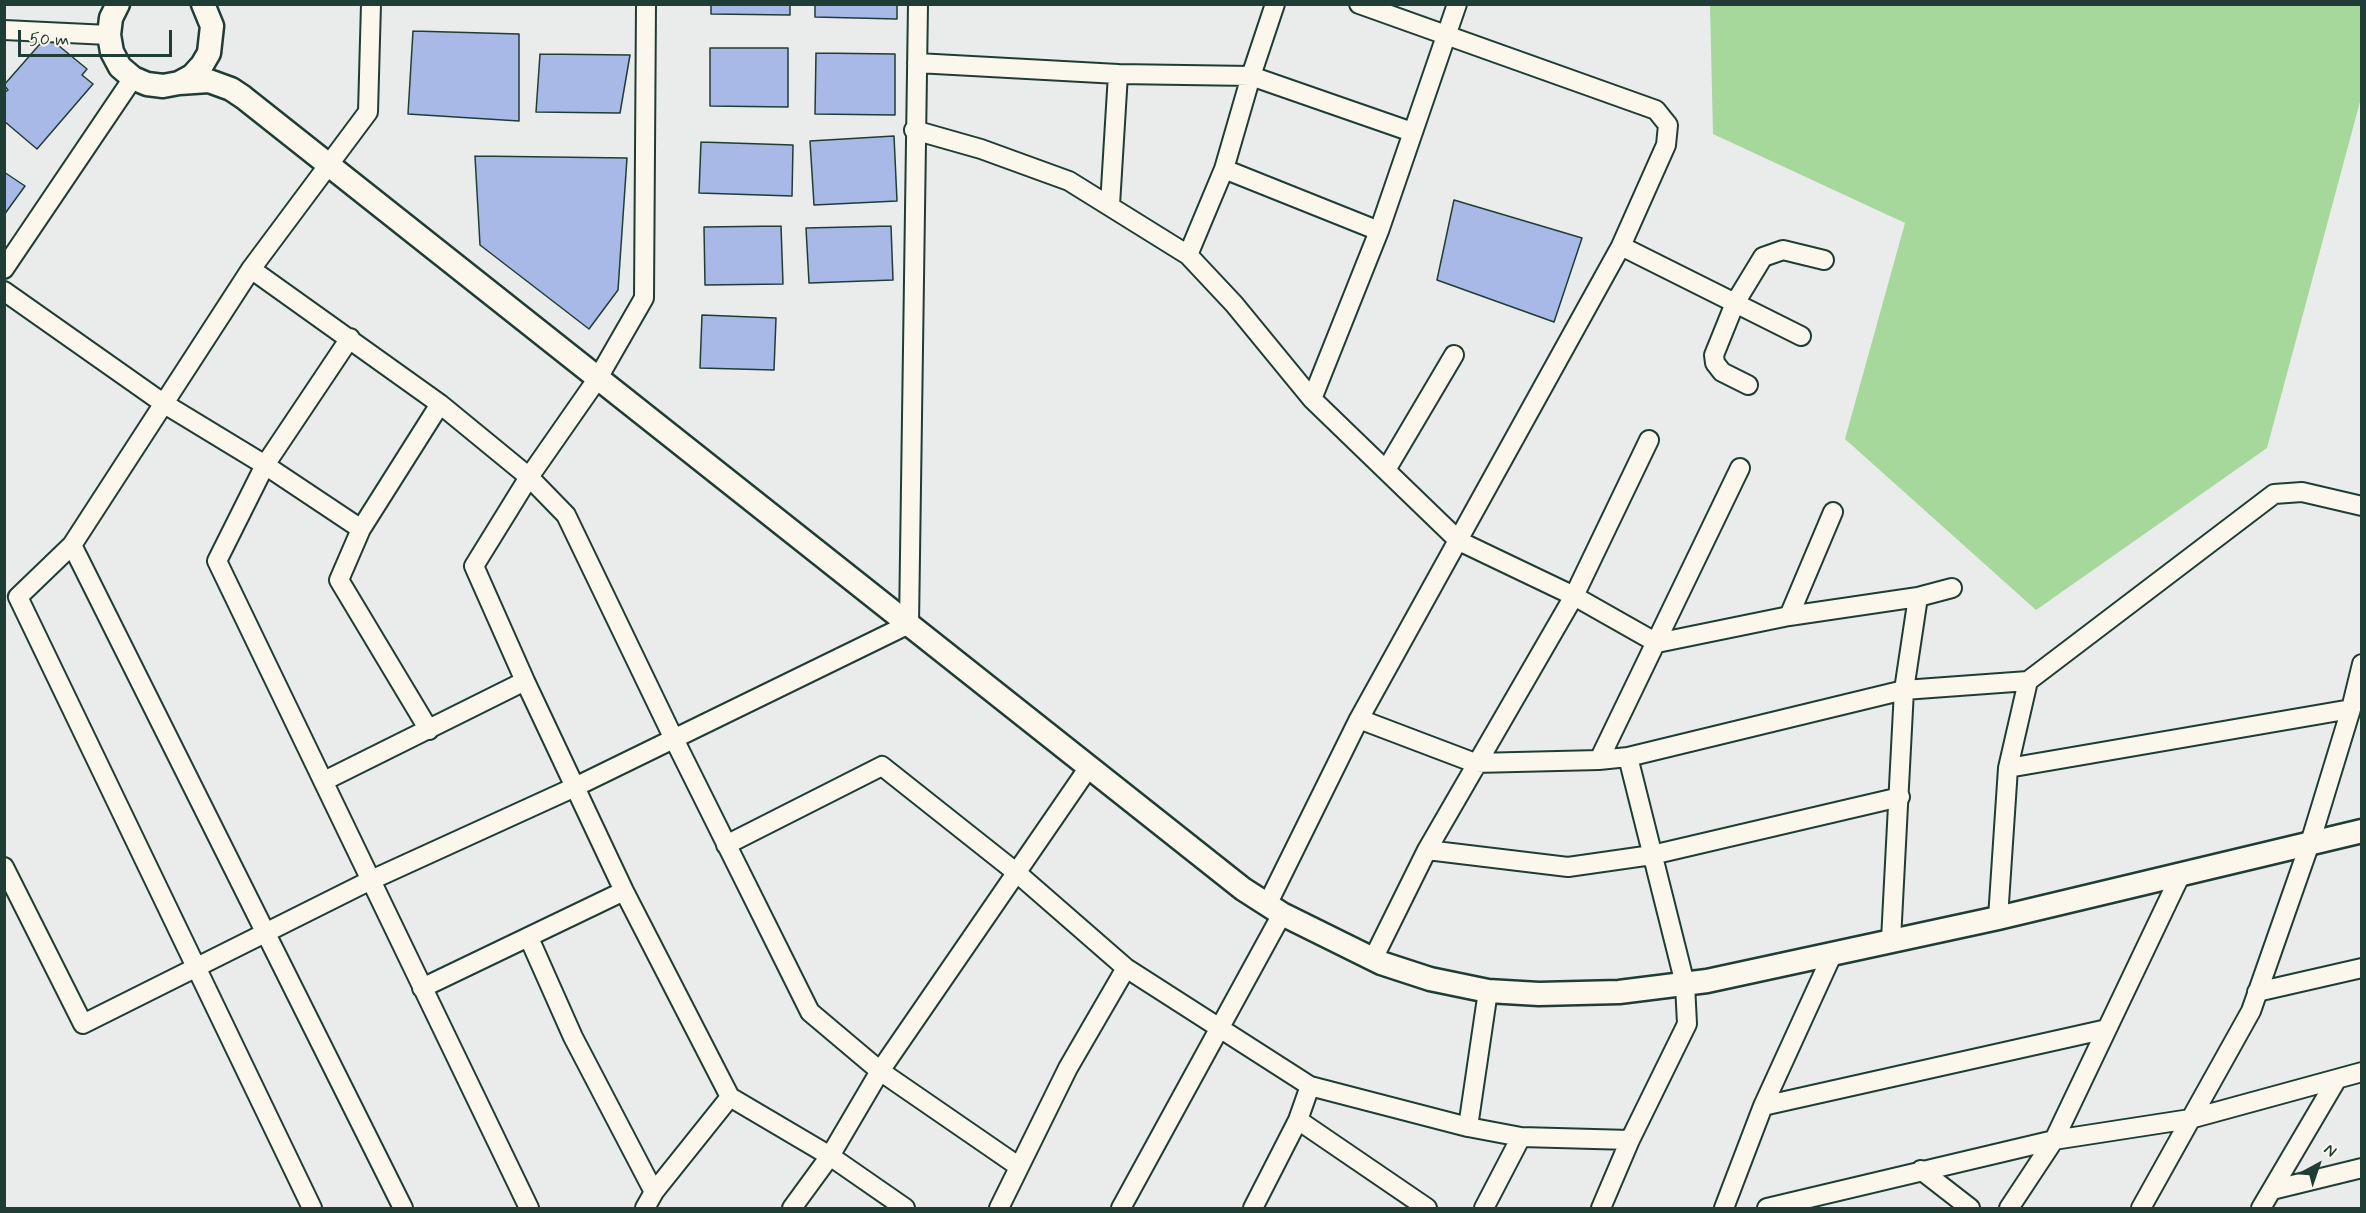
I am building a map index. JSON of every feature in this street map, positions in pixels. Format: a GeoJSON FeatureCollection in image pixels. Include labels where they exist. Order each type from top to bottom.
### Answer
{"type":"FeatureCollection","features":[{"type":"Feature","properties":{"kind":"street"},"geometry":{"type":"LineString","coordinates":[[118,4],[111,18],[109,35],[116,59],[133,78],[147,84],[164,86],[208,81],[231,89],[243,97],[1089,767],[1275,910],[1373,959],[1430,979],[1488,991],[1539,994],[1619,992],[1685,984],[1998,918],[2361,831]]}},
{"type":"Feature","properties":{"kind":"street"},"geometry":{"type":"LineString","coordinates":[[203,4],[212,26],[212,39],[220,65],[243,97]]}},
{"type":"Feature","properties":{"kind":"street"},"geometry":{"type":"LineString","coordinates":[[312,1209],[18,597],[72,545],[251,269],[368,112],[371,4]]}},
{"type":"Feature","properties":{"kind":"street"},"geometry":{"type":"LineString","coordinates":[[646,4],[644,298],[598,378],[529,477],[474,566],[525,681],[624,891],[730,1097],[830,1156],[904,1208]]}},
{"type":"Feature","properties":{"kind":"street"},"geometry":{"type":"LineString","coordinates":[[909,624],[914,130],[918,4]]}},
{"type":"Feature","properties":{"kind":"street"},"geometry":{"type":"LineString","coordinates":[[1188,255],[1224,170],[1275,4]]}},
{"type":"Feature","properties":{"kind":"street"},"geometry":{"type":"LineString","coordinates":[[1121,1209],[1219,1029],[1275,910],[1359,719],[1621,246],[1666,145],[1668,125],[1656,110],[1359,4]]}},
{"type":"Feature","properties":{"kind":"street"},"geometry":{"type":"LineString","coordinates":[[1312,399],[1379,231],[1457,4]]}},
{"type":"Feature","properties":{"kind":"street"},"geometry":{"type":"LineString","coordinates":[[4,30],[109,35]]}},
{"type":"Feature","properties":{"kind":"street"},"geometry":{"type":"LineString","coordinates":[[179,83],[202,65],[212,39]]}},
{"type":"Feature","properties":{"kind":"street"},"geometry":{"type":"LineString","coordinates":[[917,63],[1118,74],[1251,76],[1412,132]]}},
{"type":"Feature","properties":{"kind":"street"},"geometry":{"type":"LineString","coordinates":[[1110,205],[1118,74]]}},
{"type":"Feature","properties":{"kind":"street"},"geometry":{"type":"LineString","coordinates":[[4,269],[133,78]]}},
{"type":"Feature","properties":{"kind":"street"},"geometry":{"type":"LineString","coordinates":[[914,130],[981,149],[1069,181],[1188,255],[1234,304],[1312,399],[1459,542],[1574,596],[1657,643],[1789,616],[1918,597],[1952,588]]}},
{"type":"Feature","properties":{"kind":"street"},"geometry":{"type":"LineString","coordinates":[[1224,170],[1379,231]]}},
{"type":"Feature","properties":{"kind":"street"},"geometry":{"type":"LineString","coordinates":[[1621,246],[1801,336]]}},
{"type":"Feature","properties":{"kind":"street"},"geometry":{"type":"LineString","coordinates":[[1748,385],[1722,372],[1715,363],[1714,355],[1735,303],[1762,257],[1783,250],[1824,260]]}},
{"type":"Feature","properties":{"kind":"street"},"geometry":{"type":"LineString","coordinates":[[251,269],[440,404],[529,477],[566,515],[726,845],[810,1012],[880,1071],[1018,1166]]}},
{"type":"Feature","properties":{"kind":"street"},"geometry":{"type":"LineString","coordinates":[[4,291],[163,403],[265,465],[361,529]]}},
{"type":"Feature","properties":{"kind":"street"},"geometry":{"type":"LineString","coordinates":[[350,338],[265,465],[217,561],[529,1209]]}},
{"type":"Feature","properties":{"kind":"street"},"geometry":{"type":"LineString","coordinates":[[1386,470],[1454,355]]}},
{"type":"Feature","properties":{"kind":"street"},"geometry":{"type":"LineString","coordinates":[[429,729],[339,580],[361,529],[440,404]]}},
{"type":"Feature","properties":{"kind":"street"},"geometry":{"type":"LineString","coordinates":[[1373,959],[1427,850],[1475,763],[1574,596],[1649,440]]}},
{"type":"Feature","properties":{"kind":"street"},"geometry":{"type":"LineString","coordinates":[[1599,760],[1740,468]]}},
{"type":"Feature","properties":{"kind":"street"},"geometry":{"type":"LineString","coordinates":[[1359,719],[1475,763],[1599,760],[1628,756],[1904,690],[2028,681],[2274,494],[2302,492],[2361,506]]}},
{"type":"Feature","properties":{"kind":"street"},"geometry":{"type":"LineString","coordinates":[[1789,616],[1833,512]]}},
{"type":"Feature","properties":{"kind":"street"},"geometry":{"type":"LineString","coordinates":[[72,545],[403,1209]]}},
{"type":"Feature","properties":{"kind":"street"},"geometry":{"type":"LineString","coordinates":[[1891,940],[1904,690],[1918,597]]}},
{"type":"Feature","properties":{"kind":"street"},"geometry":{"type":"LineString","coordinates":[[4,867],[83,1024],[369,880],[575,787],[673,737],[909,624]]}},
{"type":"Feature","properties":{"kind":"street"},"geometry":{"type":"LineString","coordinates":[[2141,1209],[2251,1011],[2310,843],[2351,709],[2361,664]]}},
{"type":"Feature","properties":{"kind":"street"},"geometry":{"type":"LineString","coordinates":[[324,782],[525,681]]}},
{"type":"Feature","properties":{"kind":"street"},"geometry":{"type":"LineString","coordinates":[[1998,918],[2008,768],[2028,681]]}},
{"type":"Feature","properties":{"kind":"street"},"geometry":{"type":"LineString","coordinates":[[2008,768],[2351,709]]}},
{"type":"Feature","properties":{"kind":"street"},"geometry":{"type":"LineString","coordinates":[[1607,1206],[1630,1140],[1687,1024],[1685,984],[1628,756]]}},
{"type":"Feature","properties":{"kind":"street"},"geometry":{"type":"LineString","coordinates":[[726,845],[882,766],[1017,873],[1126,968],[1310,1086],[1468,1127],[1521,1137],[1630,1140]]}},
{"type":"Feature","properties":{"kind":"street"},"geometry":{"type":"LineString","coordinates":[[792,1209],[830,1156],[880,1071],[1089,767]]}},
{"type":"Feature","properties":{"kind":"street"},"geometry":{"type":"LineString","coordinates":[[1427,850],[1568,867],[1652,855],[1900,797]]}},
{"type":"Feature","properties":{"kind":"street"},"geometry":{"type":"LineString","coordinates":[[2009,1209],[2054,1140],[2181,874]]}},
{"type":"Feature","properties":{"kind":"street"},"geometry":{"type":"LineString","coordinates":[[422,988],[624,891]]}},
{"type":"Feature","properties":{"kind":"street"},"geometry":{"type":"LineString","coordinates":[[529,938],[573,1037],[654,1192]]}},
{"type":"Feature","properties":{"kind":"street"},"geometry":{"type":"LineString","coordinates":[[1724,1209],[1763,1106],[1833,953]]}},
{"type":"Feature","properties":{"kind":"street"},"geometry":{"type":"LineString","coordinates":[[999,1209],[1018,1166],[1068,1068],[1126,968]]}},
{"type":"Feature","properties":{"kind":"street"},"geometry":{"type":"LineString","coordinates":[[2257,992],[2361,968]]}},
{"type":"Feature","properties":{"kind":"street"},"geometry":{"type":"LineString","coordinates":[[1468,1127],[1488,991]]}},
{"type":"Feature","properties":{"kind":"street"},"geometry":{"type":"LineString","coordinates":[[1763,1106],[2107,1029]]}},
{"type":"Feature","properties":{"kind":"street"},"geometry":{"type":"LineString","coordinates":[[1767,1209],[1795,1205],[1921,1170],[2054,1140],[2190,1119],[2361,1072]]}},
{"type":"Feature","properties":{"kind":"street"},"geometry":{"type":"LineString","coordinates":[[2261,1209],[2337,1079]]}},
{"type":"Feature","properties":{"kind":"street"},"geometry":{"type":"LineString","coordinates":[[1254,1208],[1298,1120],[1310,1086]]}},
{"type":"Feature","properties":{"kind":"street"},"geometry":{"type":"LineString","coordinates":[[645,1209],[654,1192],[730,1097]]}},
{"type":"Feature","properties":{"kind":"street"},"geometry":{"type":"LineString","coordinates":[[1298,1120],[1427,1209]]}},
{"type":"Feature","properties":{"kind":"street"},"geometry":{"type":"LineString","coordinates":[[1484,1209],[1521,1137]]}},
{"type":"Feature","properties":{"kind":"street"},"geometry":{"type":"LineString","coordinates":[[2272,1190],[2361,1168]]}},
{"type":"Feature","properties":{"kind":"street"},"geometry":{"type":"LineString","coordinates":[[1921,1170],[1970,1209]]}},
{"type":"Feature","properties":{"kind":"green space"},"geometry":{"type":"Polygon","coordinates":[[[1710,5],[2361,5],[2361,98],[2267,448],[2036,610],[1845,439],[1905,223],[1713,134],[1710,5]]]}},
{"type":"Feature","properties":{"kind":"building"},"geometry":{"type":"Polygon","coordinates":[[[711,4],[790,4],[790,15],[711,14],[711,4]]]}},
{"type":"Feature","properties":{"kind":"building"},"geometry":{"type":"Polygon","coordinates":[[[815,4],[897,4],[897,19],[815,17],[815,4]]]}},
{"type":"Feature","properties":{"kind":"building"},"geometry":{"type":"Polygon","coordinates":[[[413,31],[519,34],[519,121],[408,114],[413,31]]]}},
{"type":"Feature","properties":{"kind":"building"},"geometry":{"type":"Polygon","coordinates":[[[47,36],[87,69],[82,75],[93,84],[37,149],[4,121],[4,93],[8,90],[4,85],[47,36]]]}},
{"type":"Feature","properties":{"kind":"building"},"geometry":{"type":"Polygon","coordinates":[[[710,48],[788,48],[788,107],[710,106],[710,48]]]}},
{"type":"Feature","properties":{"kind":"building"},"geometry":{"type":"Polygon","coordinates":[[[816,53],[895,54],[895,115],[815,114],[816,53]]]}},
{"type":"Feature","properties":{"kind":"building"},"geometry":{"type":"Polygon","coordinates":[[[540,54],[630,55],[620,113],[536,112],[540,54]]]}},
{"type":"Feature","properties":{"kind":"building"},"geometry":{"type":"Polygon","coordinates":[[[894,136],[897,201],[814,205],[810,141],[894,136]]]}},
{"type":"Feature","properties":{"kind":"building"},"geometry":{"type":"Polygon","coordinates":[[[701,142],[793,145],[792,196],[699,193],[701,142]]]}},
{"type":"Feature","properties":{"kind":"building"},"geometry":{"type":"Polygon","coordinates":[[[475,156],[627,158],[618,290],[589,329],[480,245],[475,156]]]}},
{"type":"Feature","properties":{"kind":"building"},"geometry":{"type":"Polygon","coordinates":[[[4,172],[25,186],[4,215],[4,172]]]}},
{"type":"Feature","properties":{"kind":"building"},"geometry":{"type":"Polygon","coordinates":[[[1454,200],[1582,238],[1554,322],[1437,280],[1454,200]]]}},
{"type":"Feature","properties":{"kind":"building"},"geometry":{"type":"Polygon","coordinates":[[[781,226],[783,284],[705,285],[704,227],[781,226]]]}},
{"type":"Feature","properties":{"kind":"building"},"geometry":{"type":"Polygon","coordinates":[[[891,226],[893,280],[809,283],[806,228],[891,226]]]}},
{"type":"Feature","properties":{"kind":"building"},"geometry":{"type":"Polygon","coordinates":[[[702,315],[776,318],[774,370],[700,368],[702,315]]]}}]}
